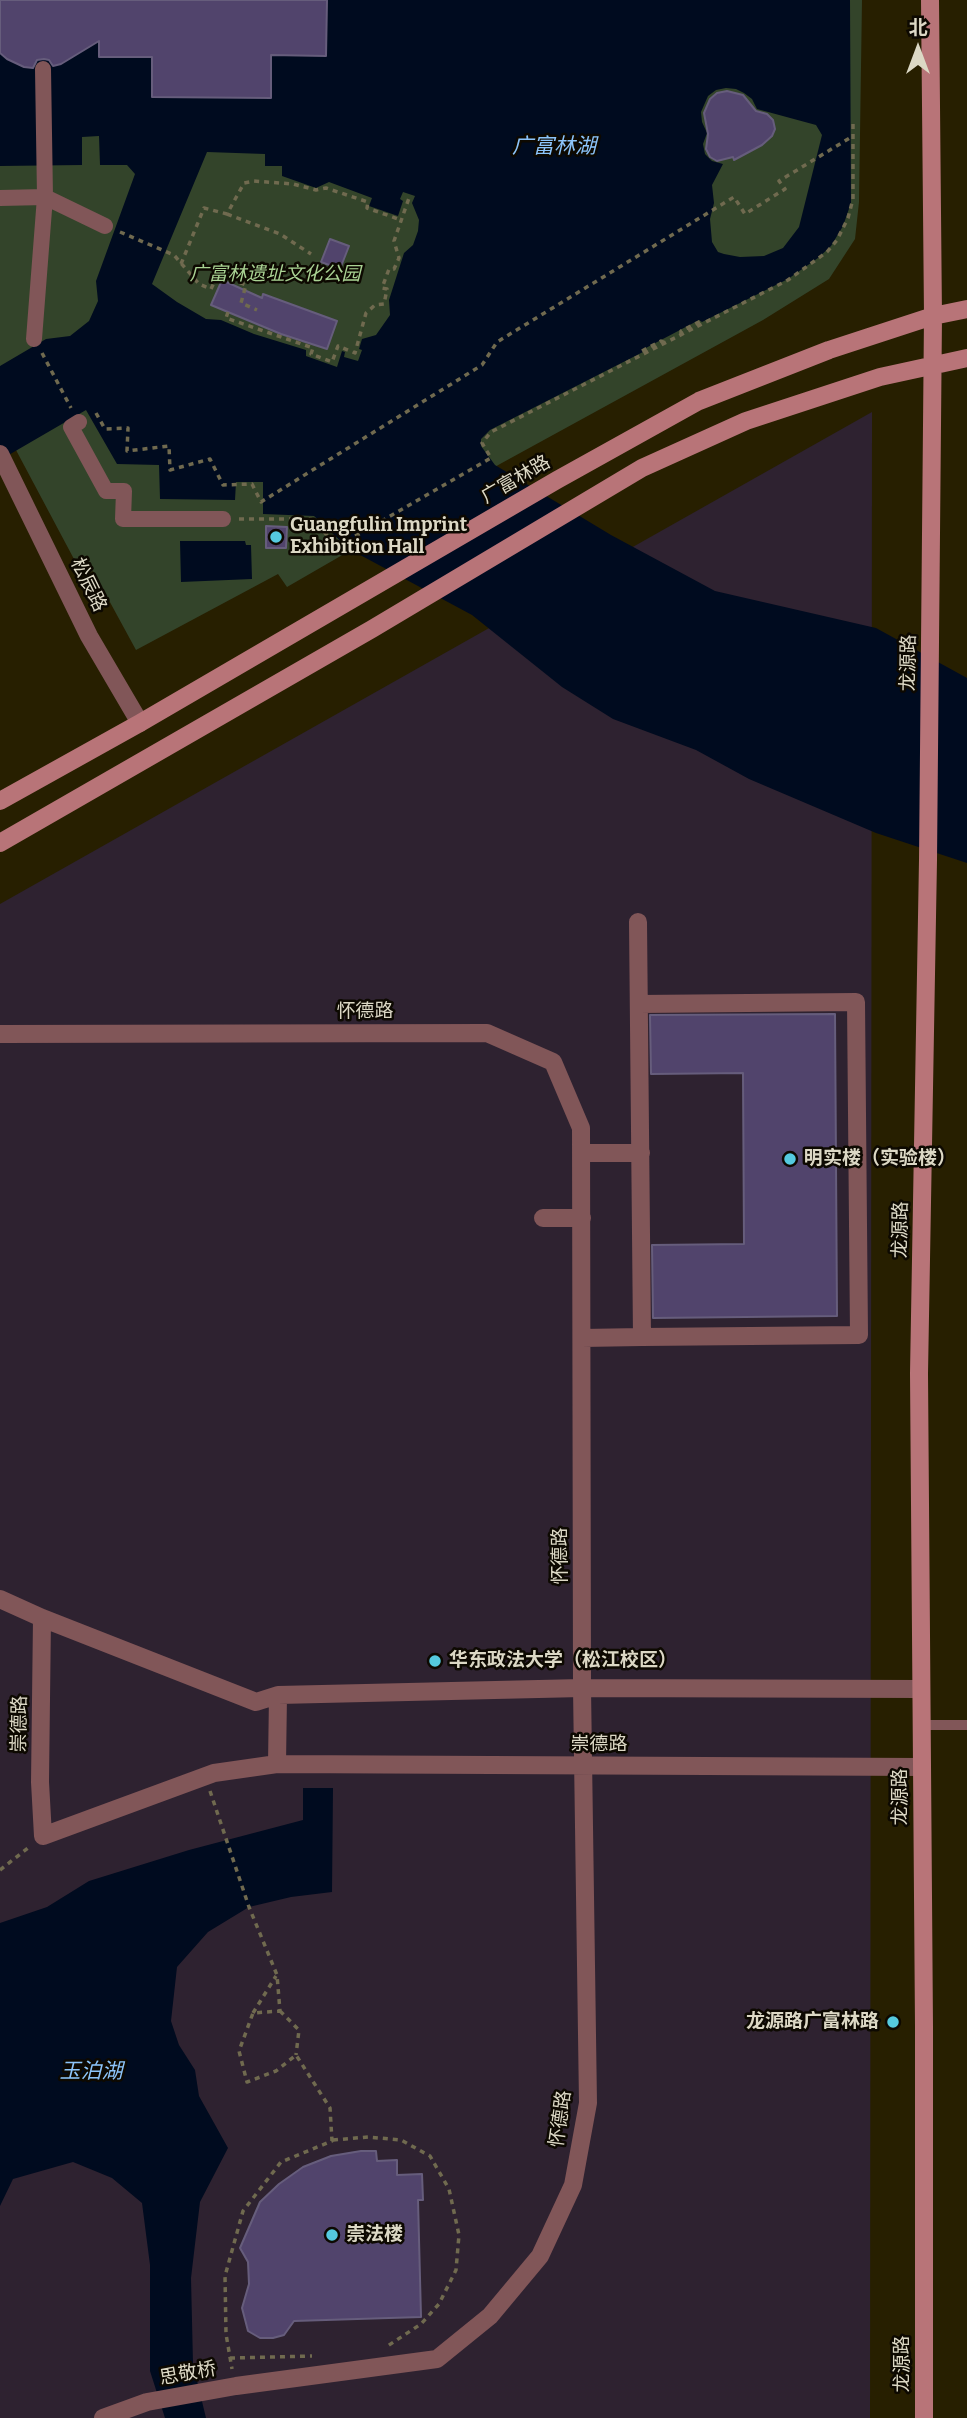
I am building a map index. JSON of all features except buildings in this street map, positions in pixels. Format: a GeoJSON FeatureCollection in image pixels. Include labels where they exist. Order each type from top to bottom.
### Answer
{"type":"FeatureCollection","features":[{"type":"Feature","properties":{"kind":"main road","name":"龙源路"},"geometry":{"type":"LineString","coordinates":[[923,2418],[919,1373],[933,364],[930,0]]}},
{"type":"Feature","properties":{"kind":"main road","name":"广富林路"},"geometry":{"type":"LineString","coordinates":[[0,801],[699,401],[829,350],[933,316],[967,309]]}},
{"type":"Feature","properties":{"kind":"main road"},"geometry":{"type":"LineString","coordinates":[[0,843],[475,568],[642,468],[746,421],[880,377],[967,358]]}},
{"type":"Feature","properties":{"kind":"street"},"geometry":{"type":"LineString","coordinates":[[34,339],[45,197],[43,69]]}},
{"type":"Feature","properties":{"kind":"street"},"geometry":{"type":"LineString","coordinates":[[0,198],[45,197],[105,226]]}},
{"type":"Feature","properties":{"kind":"street"},"geometry":{"type":"LineString","coordinates":[[84,420],[71,427],[106,491],[124,491],[123,520],[223,519]]}},
{"type":"Feature","properties":{"kind":"street","name":"松辰路"},"geometry":{"type":"LineString","coordinates":[[2,458],[89,636],[139,723]]}},
{"type":"Feature","properties":{"kind":"street"},"geometry":{"type":"LineString","coordinates":[[638,922],[642,1337]]}},
{"type":"Feature","properties":{"kind":"street"},"geometry":{"type":"LineString","coordinates":[[582,1338],[859,1335],[856,1002],[639,1004]]}},
{"type":"Feature","properties":{"kind":"street","name":"怀德路"},"geometry":{"type":"LineString","coordinates":[[0,1034],[487,1033],[553,1062],[581,1128],[582,1688],[588,2103],[573,2185],[540,2256],[490,2316],[436,2359],[236,2386]]}},
{"type":"Feature","properties":{"kind":"street"},"geometry":{"type":"LineString","coordinates":[[581,1153],[641,1153]]}},
{"type":"Feature","properties":{"kind":"street"},"geometry":{"type":"LineString","coordinates":[[543,1218],[582,1218]]}},
{"type":"Feature","properties":{"kind":"street"},"geometry":{"type":"LineString","coordinates":[[0,1600],[256,1702],[278,1695],[582,1688],[921,1689]]}},
{"type":"Feature","properties":{"kind":"street","name":"崇德路"},"geometry":{"type":"LineString","coordinates":[[43,1618],[40,1783],[43,1836],[204,1776],[278,1764],[921,1767]]}},
{"type":"Feature","properties":{"kind":"street"},"geometry":{"type":"LineString","coordinates":[[278,1695],[278,1764]]}},
{"type":"Feature","properties":{"kind":"street","name":"思敬桥"},"geometry":{"type":"LineString","coordinates":[[103,2418],[147,2402],[236,2386]]}},
{"type":"Feature","properties":{"kind":"lane"},"geometry":{"type":"LineString","coordinates":[[921,1725],[967,1725]]}},
{"type":"Feature","properties":{"kind":"path"},"geometry":{"type":"LineString","coordinates":[[223,519],[311,519],[338,546],[491,458],[482,443],[491,432],[788,280],[820,259],[832,247],[848,218],[852,204],[853,124]]}},
{"type":"Feature","properties":{"kind":"path"},"geometry":{"type":"LineString","coordinates":[[34,339],[84,420],[96,413],[105,429],[128,428],[127,451],[169,446],[170,470],[210,459],[223,485],[252,484],[261,502],[482,365],[497,342],[734,197],[745,214],[785,190],[779,181],[853,136]]}},
{"type":"Feature","properties":{"kind":"path"},"geometry":{"type":"LineString","coordinates":[[227,214],[244,183],[254,181],[293,184],[316,190],[326,188],[368,202],[367,208],[401,220]]}},
{"type":"Feature","properties":{"kind":"path"},"geometry":{"type":"LineString","coordinates":[[228,312],[226,318],[313,348],[311,354],[332,362],[338,346],[355,353],[366,313],[375,305],[384,304],[387,289],[382,288],[389,269],[394,269],[399,258],[394,241],[409,198]]}},
{"type":"Feature","properties":{"kind":"path"},"geometry":{"type":"LineString","coordinates":[[181,264],[204,208],[280,234],[311,254]]}},
{"type":"Feature","properties":{"kind":"path"},"geometry":{"type":"LineString","coordinates":[[105,226],[174,256],[199,284],[211,289],[218,274],[246,285],[241,303],[257,310]]}},
{"type":"Feature","properties":{"kind":"path"},"geometry":{"type":"LineString","coordinates":[[681,335],[681,331],[701,321]]}},
{"type":"Feature","properties":{"kind":"path"},"geometry":{"type":"LineString","coordinates":[[642,351],[661,341],[667,343]]}},
{"type":"Feature","properties":{"kind":"path"},"geometry":{"type":"LineString","coordinates":[[204,1776],[249,1907],[278,1975],[280,2011],[299,2030],[296,2056],[330,2108],[332,2140]]}},
{"type":"Feature","properties":{"kind":"path"},"geometry":{"type":"LineString","coordinates":[[0,1870],[43,1836]]}},
{"type":"Feature","properties":{"kind":"path"},"geometry":{"type":"LineString","coordinates":[[278,1975],[253,2013],[239,2051],[247,2082],[276,2071],[296,2056]]}},
{"type":"Feature","properties":{"kind":"path"},"geometry":{"type":"LineString","coordinates":[[253,2013],[280,2011]]}},
{"type":"Feature","properties":{"kind":"path"},"geometry":{"type":"LineString","coordinates":[[236,2386],[226,2334],[225,2276],[243,2211],[281,2162],[332,2140],[368,2137],[401,2140],[430,2157],[449,2189],[459,2235],[456,2270],[439,2304],[421,2324],[385,2348]]}},
{"type":"Feature","properties":{"kind":"path"},"geometry":{"type":"LineString","coordinates":[[230,2358],[319,2355]]}},
{"type":"Feature","properties":{"kind":"shaded area","name":"华东政法大学（松江校区）"},"geometry":{"type":"Polygon","coordinates":[[[872,412],[870,2418],[0,2418],[0,904],[872,412]]]}},
{"type":"Feature","properties":{"kind":"green space","name":"广富林湖"},"geometry":{"type":"Polygon","coordinates":[[[0,0],[862,0],[859,202],[855,239],[829,279],[763,320],[500,464],[287,587],[278,574],[136,650],[93,571],[83,576],[0,420],[0,0]]]}},
{"type":"Feature","properties":{"kind":"water","name":"广富林湖"},"geometry":{"type":"Polygon","coordinates":[[[0,0],[850,0],[851,203],[843,226],[831,246],[788,279],[702,322],[699,320],[642,350],[643,352],[490,430],[481,439],[481,446],[495,465],[611,535],[715,591],[876,628],[967,678],[967,863],[876,833],[749,779],[696,750],[613,719],[562,687],[472,615],[349,549],[314,516],[263,514],[263,482],[236,482],[235,500],[160,499],[159,465],[117,464],[86,410],[0,460],[0,366],[46,339],[70,336],[89,321],[98,301],[96,281],[135,174],[127,165],[100,165],[99,136],[82,137],[82,165],[0,166],[0,0]],[[726,88],[716,90],[708,96],[701,112],[707,133],[703,144],[705,154],[712,161],[723,164],[712,185],[712,242],[718,252],[724,254],[740,257],[764,256],[783,248],[799,227],[822,135],[816,125],[757,109],[752,99],[744,93],[726,88]],[[207,152],[152,284],[206,319],[221,320],[254,334],[306,350],[306,356],[337,367],[342,351],[345,352],[344,357],[358,361],[362,339],[376,335],[390,315],[389,300],[404,253],[413,245],[418,231],[419,220],[412,203],[415,196],[403,192],[398,216],[369,206],[372,198],[329,182],[316,188],[282,176],[282,166],[265,166],[265,154],[207,152]]]}},
{"type":"Feature","properties":{"kind":"water"},"geometry":{"type":"Polygon","coordinates":[[[180,541],[245,541],[246,545],[251,545],[252,579],[181,582],[180,541]]]}},
{"type":"Feature","properties":{"kind":"water","name":"玉泊湖"},"geometry":{"type":"Polygon","coordinates":[[[303,1788],[333,1788],[332,1892],[291,1897],[249,1907],[208,1932],[177,1967],[171,2021],[179,2045],[195,2070],[199,2096],[228,2148],[200,2202],[191,2278],[193,2364],[206,2418],[165,2418],[150,2371],[150,2265],[142,2203],[112,2178],[73,2162],[13,2179],[0,2206],[0,1923],[47,1907],[89,1881],[189,1850],[303,1820],[303,1788]]]}},
{"type":"Feature","properties":{"kind":"place","name":"Guangfulin Imprint Exhibition Hall"},"geometry":{"type":"Point","coordinates":[276,537]}},
{"type":"Feature","properties":{"kind":"place","name":"明实楼（实验楼）"},"geometry":{"type":"Point","coordinates":[790,1159]}},
{"type":"Feature","properties":{"kind":"place","name":"华东政法大学（松江校区）"},"geometry":{"type":"Point","coordinates":[435,1661]}},
{"type":"Feature","properties":{"kind":"place","name":"龙源路广富林路"},"geometry":{"type":"Point","coordinates":[893,2022]}},
{"type":"Feature","properties":{"kind":"place","name":"崇法楼"},"geometry":{"type":"Point","coordinates":[332,2235]}},
{"type":"Feature","properties":{"kind":"park label","name":"广富林遗址文化公园"},"geometry":{"type":"Point","coordinates":[275,275]}}]}
